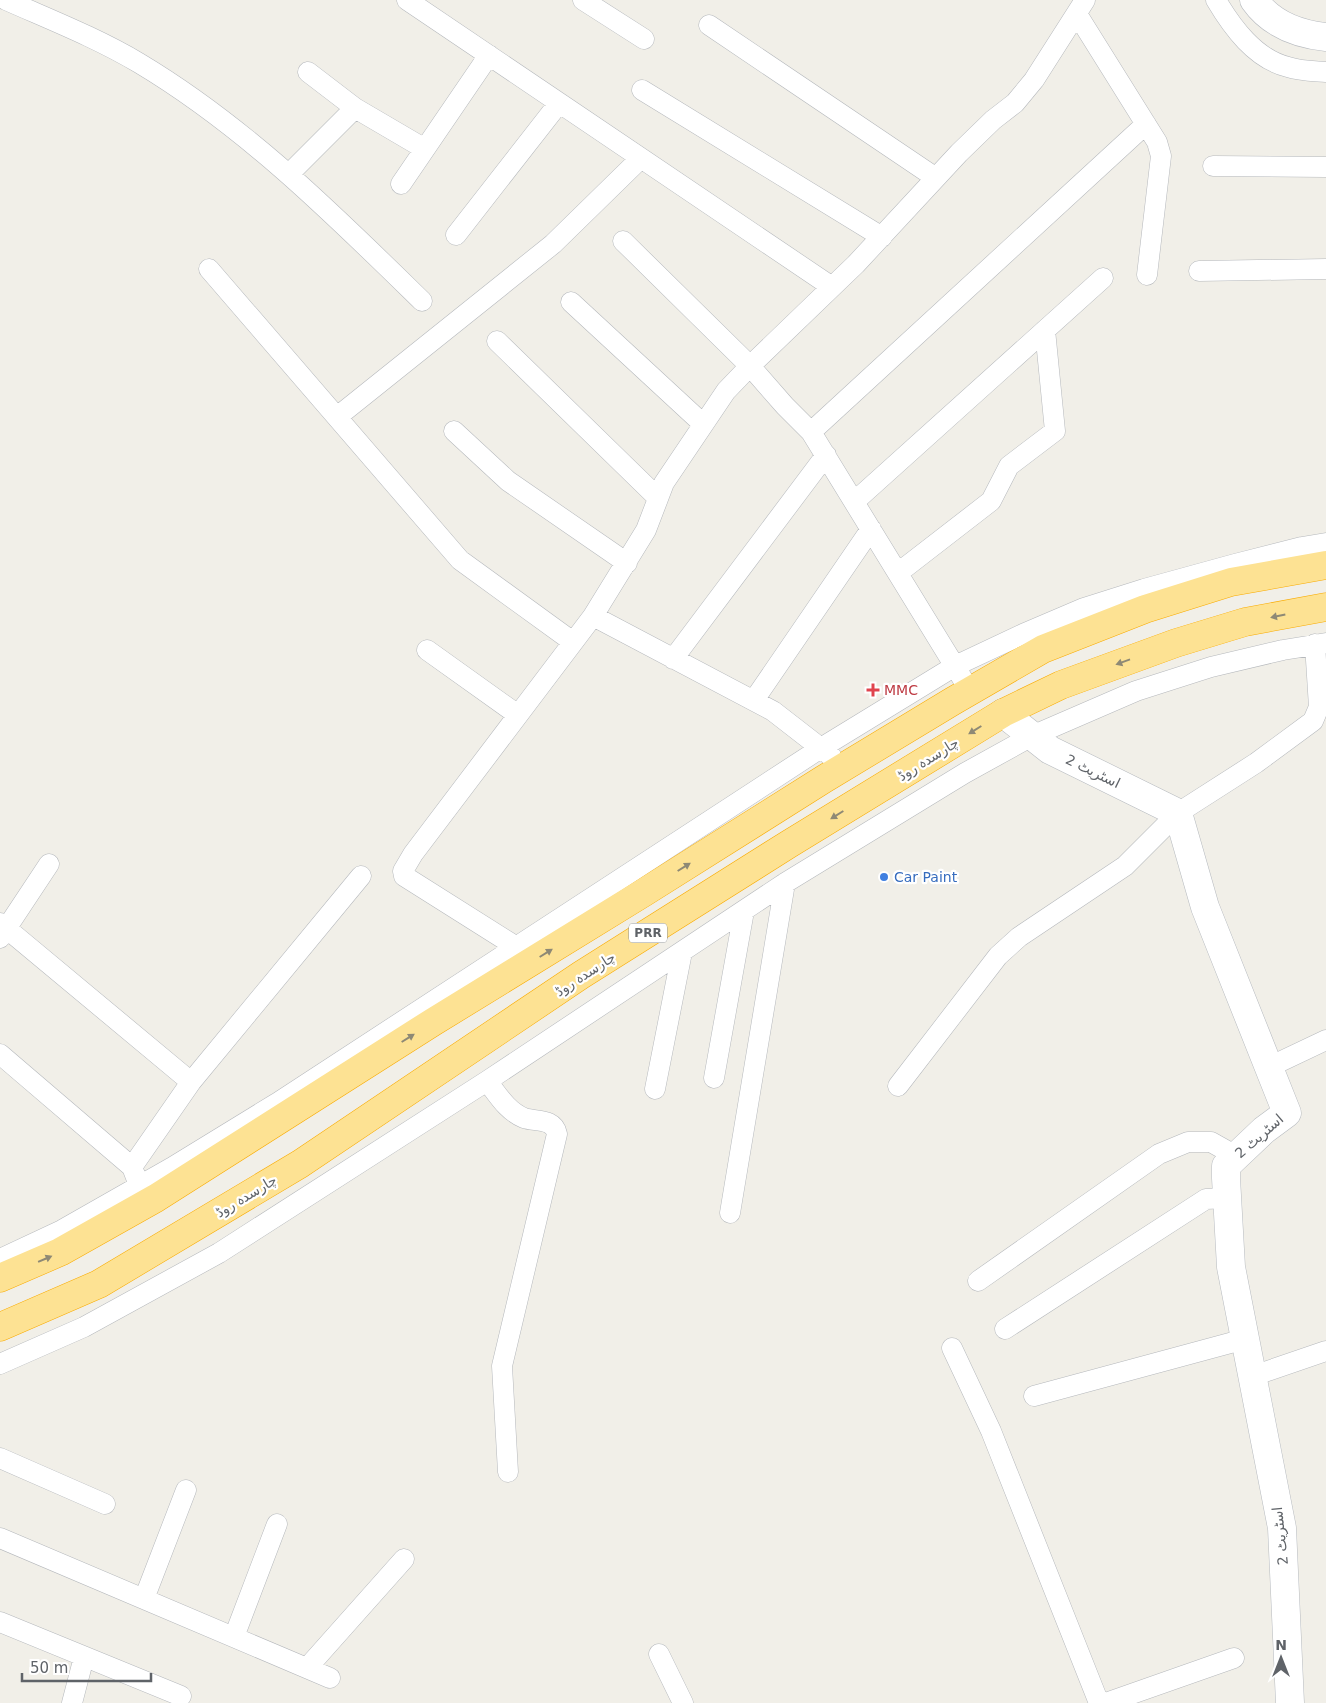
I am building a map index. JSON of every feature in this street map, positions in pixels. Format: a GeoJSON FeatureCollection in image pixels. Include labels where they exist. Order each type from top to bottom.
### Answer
{"type":"FeatureCollection","features":[{"type":"Feature","properties":{"kind":"highway","name":"PRR"},"geometry":{"type":"LineString","coordinates":[[0,1278],[60,1252],[156,1198],[400,1043],[845,766],[970,690],[1043,649],[1145,609],[1231,582],[1326,565]]}},
{"type":"Feature","properties":{"kind":"highway","name":"چارسدہ روڈ"},"geometry":{"type":"LineString","coordinates":[[0,1327],[99,1284],[300,1164],[581,975],[789,844],[1003,713],[1061,685],[1176,643],[1245,622],[1326,607]]}},
{"type":"Feature","properties":{"kind":"highway"},"geometry":{"type":"LineString","coordinates":[[614,910],[634,942]]}},
{"type":"Feature","properties":{"kind":"street"},"geometry":{"type":"LineString","coordinates":[[6,0],[138,62],[177,87],[289,174],[323,204],[422,301]]}},
{"type":"Feature","properties":{"kind":"street"},"geometry":{"type":"LineString","coordinates":[[583,0],[644,39]]}},
{"type":"Feature","properties":{"kind":"street"},"geometry":{"type":"LineString","coordinates":[[1216,0],[1228,22],[1250,45],[1269,58],[1287,67],[1326,72]]}},
{"type":"Feature","properties":{"kind":"street"},"geometry":{"type":"LineString","coordinates":[[1254,0],[1266,15],[1276,22],[1306,34],[1326,38]]}},
{"type":"Feature","properties":{"kind":"street"},"geometry":{"type":"LineString","coordinates":[[416,3],[559,103],[832,287]]}},
{"type":"Feature","properties":{"kind":"street"},"geometry":{"type":"LineString","coordinates":[[515,946],[404,876],[403,871],[593,616],[646,530],[664,482],[726,391],[882,237],[959,153],[993,120],[1015,103],[1034,80],[1080,7],[1157,142],[1160,156],[1147,275]]}},
{"type":"Feature","properties":{"kind":"street"},"geometry":{"type":"LineString","coordinates":[[709,25],[936,178]]}},
{"type":"Feature","properties":{"kind":"street"},"geometry":{"type":"LineString","coordinates":[[401,184],[489,55]]}},
{"type":"Feature","properties":{"kind":"street"},"geometry":{"type":"LineString","coordinates":[[308,72],[355,108],[425,149]]}},
{"type":"Feature","properties":{"kind":"street"},"geometry":{"type":"LineString","coordinates":[[642,90],[882,237]]}},
{"type":"Feature","properties":{"kind":"street"},"geometry":{"type":"LineString","coordinates":[[456,236],[559,103]]}},
{"type":"Feature","properties":{"kind":"street"},"geometry":{"type":"LineString","coordinates":[[289,174],[355,108]]}},
{"type":"Feature","properties":{"kind":"street"},"geometry":{"type":"LineString","coordinates":[[811,432],[1146,124]]}},
{"type":"Feature","properties":{"kind":"street"},"geometry":{"type":"LineString","coordinates":[[337,417],[553,244],[641,158]]}},
{"type":"Feature","properties":{"kind":"street"},"geometry":{"type":"LineString","coordinates":[[1213,166],[1326,167]]}},
{"type":"Feature","properties":{"kind":"street"},"geometry":{"type":"LineString","coordinates":[[623,241],[750,366],[784,406],[811,432],[970,690]]}},
{"type":"Feature","properties":{"kind":"street"},"geometry":{"type":"LineString","coordinates":[[210,268],[460,560],[573,642]]}},
{"type":"Feature","properties":{"kind":"street"},"geometry":{"type":"LineString","coordinates":[[1199,270],[1326,268]]}},
{"type":"Feature","properties":{"kind":"street"},"geometry":{"type":"LineString","coordinates":[[854,502],[1103,278]]}},
{"type":"Feature","properties":{"kind":"street"},"geometry":{"type":"LineString","coordinates":[[571,302],[703,424]]}},
{"type":"Feature","properties":{"kind":"street"},"geometry":{"type":"LineString","coordinates":[[898,573],[991,501],[1009,466],[1055,431],[1045,330]]}},
{"type":"Feature","properties":{"kind":"street"},"geometry":{"type":"LineString","coordinates":[[496,341],[658,498]]}},
{"type":"Feature","properties":{"kind":"street"},"geometry":{"type":"LineString","coordinates":[[454,431],[508,481],[626,563]]}},
{"type":"Feature","properties":{"kind":"street"},"geometry":{"type":"LineString","coordinates":[[673,659],[826,455]]}},
{"type":"Feature","properties":{"kind":"street"},"geometry":{"type":"LineString","coordinates":[[754,700],[871,529]]}},
{"type":"Feature","properties":{"kind":"street"},"geometry":{"type":"LineString","coordinates":[[0,1259],[62,1230],[277,1103],[821,748],[955,666],[1084,608],[1144,589],[1302,547],[1326,543]]}},
{"type":"Feature","properties":{"kind":"street"},"geometry":{"type":"LineString","coordinates":[[593,616],[773,711],[845,766]]}},
{"type":"Feature","properties":{"kind":"street"},"geometry":{"type":"LineString","coordinates":[[0,1364],[84,1326],[219,1253],[487,1082],[744,910],[965,774],[1032,736],[1136,691],[1211,667],[1283,650],[1321,644],[1319,706],[1313,721],[1256,763],[1178,813],[1125,866],[1019,937],[998,956],[898,1086]]}},
{"type":"Feature","properties":{"kind":"street"},"geometry":{"type":"LineString","coordinates":[[426,650],[518,715]]}},
{"type":"Feature","properties":{"kind":"street","name":"اسٹریٹ 2"},"geometry":{"type":"LineString","coordinates":[[1003,713],[1050,750],[1178,813],[1205,907],[1287,1112],[1264,1130],[1226,1166],[1231,1267],[1282,1528],[1290,1703]]}},
{"type":"Feature","properties":{"kind":"street"},"geometry":{"type":"LineString","coordinates":[[49,864],[2,930],[191,1082]]}},
{"type":"Feature","properties":{"kind":"street"},"geometry":{"type":"LineString","coordinates":[[132,1167],[191,1082],[361,876]]}},
{"type":"Feature","properties":{"kind":"street"},"geometry":{"type":"LineString","coordinates":[[730,1213],[785,884]]}},
{"type":"Feature","properties":{"kind":"street"},"geometry":{"type":"LineString","coordinates":[[714,1078],[744,910]]}},
{"type":"Feature","properties":{"kind":"street"},"geometry":{"type":"LineString","coordinates":[[654,1089],[682,952]]}},
{"type":"Feature","properties":{"kind":"street"},"geometry":{"type":"LineString","coordinates":[[1269,1067],[1326,1040]]}},
{"type":"Feature","properties":{"kind":"street"},"geometry":{"type":"LineString","coordinates":[[0,1054],[132,1167],[139,1186]]}},
{"type":"Feature","properties":{"kind":"street"},"geometry":{"type":"LineString","coordinates":[[487,1082],[514,1114],[551,1123],[556,1127],[557,1134],[502,1366],[508,1472]]}},
{"type":"Feature","properties":{"kind":"street"},"geometry":{"type":"LineString","coordinates":[[978,1281],[1159,1154],[1188,1142],[1211,1142],[1236,1156]]}},
{"type":"Feature","properties":{"kind":"street"},"geometry":{"type":"LineString","coordinates":[[1005,1329],[1206,1199],[1227,1198]]}},
{"type":"Feature","properties":{"kind":"street"},"geometry":{"type":"LineString","coordinates":[[1034,1396],[1245,1339]]}},
{"type":"Feature","properties":{"kind":"street"},"geometry":{"type":"LineString","coordinates":[[952,1348],[991,1430],[1100,1703]]}},
{"type":"Feature","properties":{"kind":"street"},"geometry":{"type":"LineString","coordinates":[[1253,1376],[1326,1351]]}},
{"type":"Feature","properties":{"kind":"street"},"geometry":{"type":"LineString","coordinates":[[0,1458],[105,1504]]}},
{"type":"Feature","properties":{"kind":"street"},"geometry":{"type":"LineString","coordinates":[[144,1599],[186,1490]]}},
{"type":"Feature","properties":{"kind":"street"},"geometry":{"type":"LineString","coordinates":[[234,1637],[277,1524]]}},
{"type":"Feature","properties":{"kind":"street"},"geometry":{"type":"LineString","coordinates":[[0,1538],[330,1678]]}},
{"type":"Feature","properties":{"kind":"street"},"geometry":{"type":"LineString","coordinates":[[307,1668],[404,1559]]}},
{"type":"Feature","properties":{"kind":"street"},"geometry":{"type":"LineString","coordinates":[[0,1622],[181,1696]]}},
{"type":"Feature","properties":{"kind":"street"},"geometry":{"type":"LineString","coordinates":[[658,1654],[683,1703]]}},
{"type":"Feature","properties":{"kind":"street"},"geometry":{"type":"LineString","coordinates":[[72,1703],[84,1657]]}},
{"type":"Feature","properties":{"kind":"street"},"geometry":{"type":"LineString","coordinates":[[1106,1703],[1234,1658]]}},
{"type":"Feature","properties":{"kind":"place","name":"MMC"},"geometry":{"type":"Point","coordinates":[873,690]}},
{"type":"Feature","properties":{"kind":"place","name":"Car Paint"},"geometry":{"type":"Point","coordinates":[884,877]}}]}
